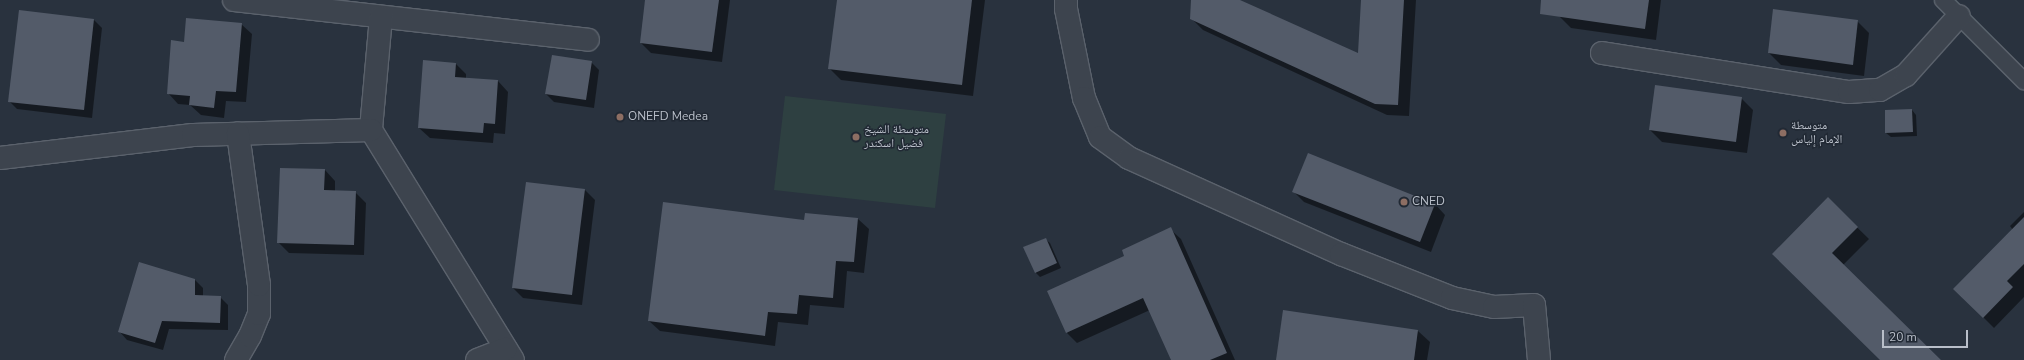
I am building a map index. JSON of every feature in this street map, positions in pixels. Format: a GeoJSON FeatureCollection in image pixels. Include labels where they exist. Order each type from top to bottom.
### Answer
{"type":"FeatureCollection","features":[{"type":"Feature","properties":{"kind":"street"},"geometry":{"type":"LineString","coordinates":[[234,0],[588,40]]}},
{"type":"Feature","properties":{"kind":"street"},"geometry":{"type":"LineString","coordinates":[[1066,0],[1066,9],[1084,98],[1100,137],[1129,158],[1341,254],[1452,298],[1494,307],[1534,305],[1539,360]]}},
{"type":"Feature","properties":{"kind":"street"},"geometry":{"type":"LineString","coordinates":[[381,16],[371,130],[510,355],[477,360]]}},
{"type":"Feature","properties":{"kind":"street"},"geometry":{"type":"LineString","coordinates":[[1602,53],[1849,92],[1880,90],[1906,75],[1959,16]]}},
{"type":"Feature","properties":{"kind":"street"},"geometry":{"type":"LineString","coordinates":[[0,158],[193,135],[371,130]]}},
{"type":"Feature","properties":{"kind":"street"},"geometry":{"type":"LineString","coordinates":[[236,360],[250,336],[260,314],[259,285],[238,133]]}},
{"type":"Feature","properties":{"kind":"lane"},"geometry":{"type":"LineString","coordinates":[[1943,0],[2024,81]]}},
{"type":"Feature","properties":{"kind":"shaded area"},"geometry":{"type":"Polygon","coordinates":[[[785,96],[946,114],[935,208],[774,190],[785,96]]]}},
{"type":"Feature","properties":{"kind":"building"},"geometry":{"type":"Polygon","coordinates":[[[645,0],[719,0],[712,52],[640,43],[645,0]]]}},
{"type":"Feature","properties":{"kind":"building"},"geometry":{"type":"Polygon","coordinates":[[[837,0],[972,0],[962,85],[828,69],[837,0]]]}},
{"type":"Feature","properties":{"kind":"building"},"geometry":{"type":"Polygon","coordinates":[[[1191,0],[1240,0],[1358,53],[1361,0],[1404,0],[1398,105],[1375,104],[1190,19],[1191,0]]]}},
{"type":"Feature","properties":{"kind":"building"},"geometry":{"type":"Polygon","coordinates":[[[1541,0],[1649,0],[1645,29],[1540,14],[1541,0]]]}},
{"type":"Feature","properties":{"kind":"building"},"geometry":{"type":"Polygon","coordinates":[[[1773,9],[1858,20],[1853,65],[1768,53],[1773,9]]]}},
{"type":"Feature","properties":{"kind":"building"},"geometry":{"type":"Polygon","coordinates":[[[19,10],[94,19],[84,110],[8,102],[19,10]]]}},
{"type":"Feature","properties":{"kind":"building"},"geometry":{"type":"Polygon","coordinates":[[[186,18],[242,23],[236,92],[216,91],[214,108],[189,105],[190,96],[167,94],[171,40],[184,42],[186,18]]]}},
{"type":"Feature","properties":{"kind":"building"},"geometry":{"type":"Polygon","coordinates":[[[552,55],[592,61],[586,100],[545,94],[552,55]]]}},
{"type":"Feature","properties":{"kind":"building"},"geometry":{"type":"Polygon","coordinates":[[[423,60],[456,63],[455,77],[498,80],[495,124],[484,123],[483,133],[418,128],[423,60]]]}},
{"type":"Feature","properties":{"kind":"building"},"geometry":{"type":"Polygon","coordinates":[[[1655,85],[1742,97],[1736,142],[1649,130],[1655,85]]]}},
{"type":"Feature","properties":{"kind":"building"},"geometry":{"type":"Polygon","coordinates":[[[1912,109],[1913,132],[1885,133],[1885,110],[1912,109]]]}},
{"type":"Feature","properties":{"kind":"building"},"geometry":{"type":"Polygon","coordinates":[[[1308,153],[1435,204],[1420,242],[1292,192],[1308,153]]]}},
{"type":"Feature","properties":{"kind":"building"},"geometry":{"type":"Polygon","coordinates":[[[280,168],[325,169],[324,190],[356,191],[354,245],[277,243],[280,168]]]}},
{"type":"Feature","properties":{"kind":"building"},"geometry":{"type":"Polygon","coordinates":[[[526,182],[585,189],[572,295],[512,288],[526,182]]]}},
{"type":"Feature","properties":{"kind":"building"},"geometry":{"type":"Polygon","coordinates":[[[1828,197],[1858,227],[1832,253],[1941,360],[1880,360],[1772,254],[1828,197]]]}},
{"type":"Feature","properties":{"kind":"building"},"geometry":{"type":"Polygon","coordinates":[[[663,202],[804,220],[805,213],[858,218],[854,262],[836,261],[833,298],[799,295],[797,314],[768,312],[765,336],[648,321],[663,202]]]}},
{"type":"Feature","properties":{"kind":"building"},"geometry":{"type":"Polygon","coordinates":[[[2024,217],[2024,264],[2007,281],[2013,287],[1983,318],[1953,289],[2024,217]]]}},
{"type":"Feature","properties":{"kind":"building"},"geometry":{"type":"Polygon","coordinates":[[[1171,227],[1227,353],[1210,360],[1171,360],[1143,298],[1066,333],[1047,291],[1124,256],[1122,250],[1171,227]]]}},
{"type":"Feature","properties":{"kind":"building"},"geometry":{"type":"Polygon","coordinates":[[[1046,238],[1057,263],[1035,273],[1023,247],[1046,238]]]}},
{"type":"Feature","properties":{"kind":"building"},"geometry":{"type":"Polygon","coordinates":[[[139,262],[195,279],[195,295],[221,296],[220,323],[162,321],[155,343],[118,332],[139,262]]]}},
{"type":"Feature","properties":{"kind":"building"},"geometry":{"type":"Polygon","coordinates":[[[1283,310],[1418,330],[1414,360],[1276,360],[1283,310]]]}},
{"type":"Feature","properties":{"kind":"place","name":"ONEFD Medea"},"geometry":{"type":"Point","coordinates":[620,117]}},
{"type":"Feature","properties":{"kind":"place","name":"متوسطة الإمام إلياس"},"geometry":{"type":"Point","coordinates":[1783,133]}},
{"type":"Feature","properties":{"kind":"place","name":"متوسطة الشيخ فضيل اسكندر"},"geometry":{"type":"Point","coordinates":[856,137]}},
{"type":"Feature","properties":{"kind":"place","name":"CNED"},"geometry":{"type":"Point","coordinates":[1404,202]}}]}
